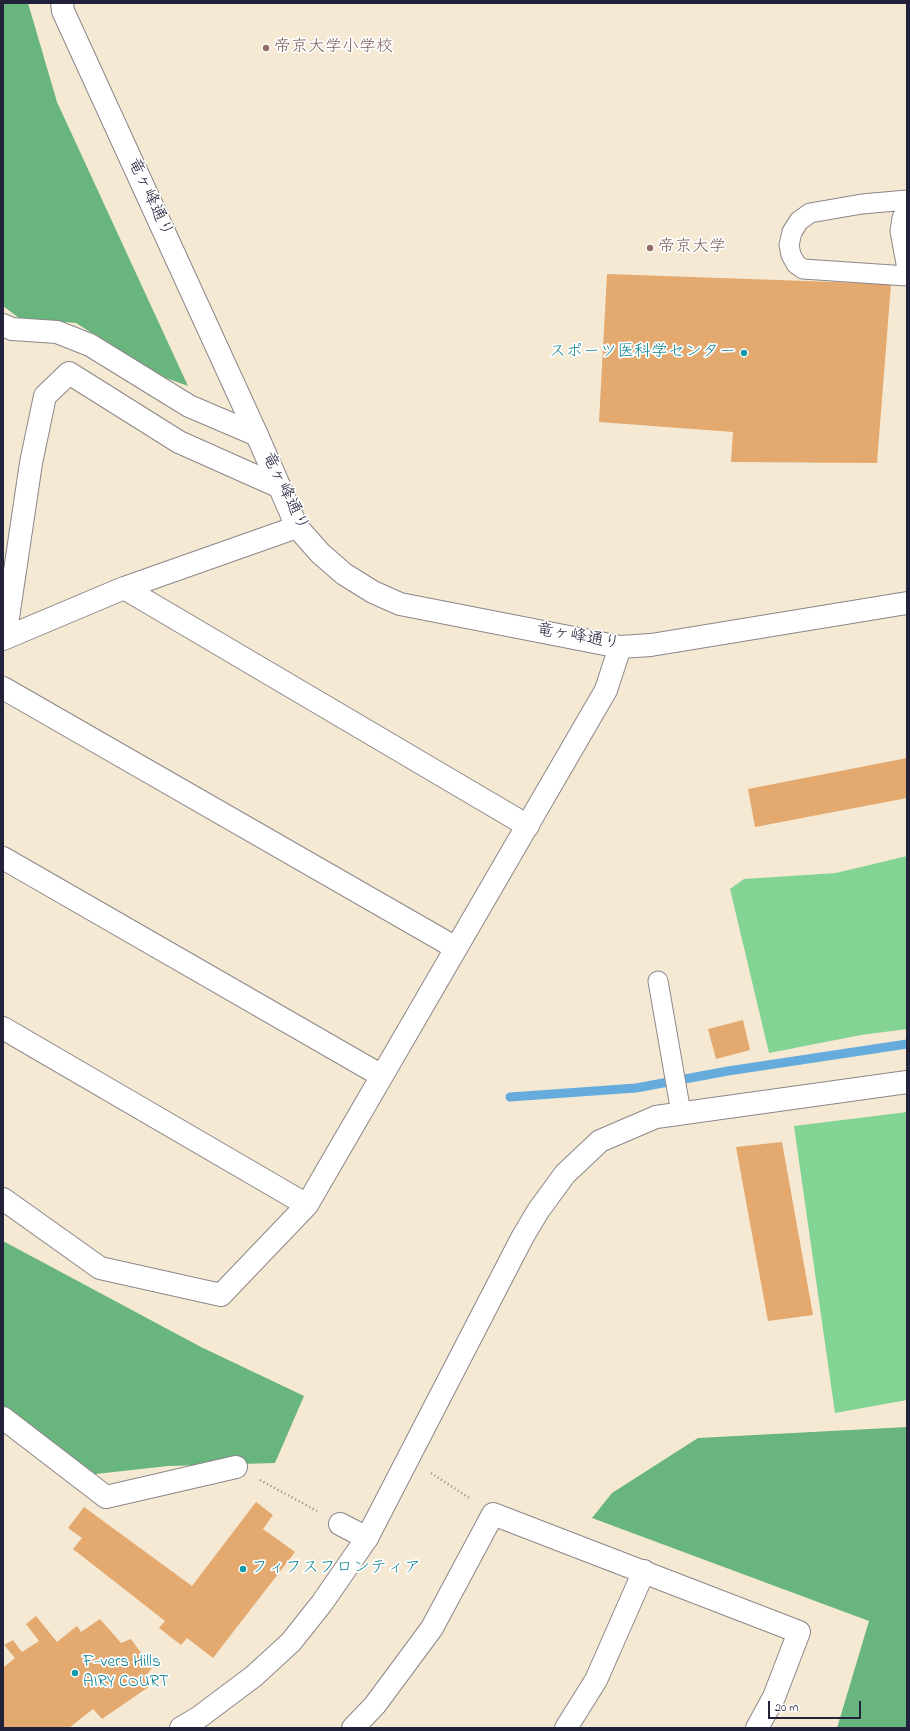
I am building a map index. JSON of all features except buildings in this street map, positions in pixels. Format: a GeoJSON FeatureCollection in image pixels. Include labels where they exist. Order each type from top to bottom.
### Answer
{"type":"FeatureCollection","features":[{"type":"Feature","properties":{"kind":"street","name":"竜ヶ峰通り"},"geometry":{"type":"LineString","coordinates":[[62,3],[63,11],[257,435],[297,527],[320,553],[344,574],[373,592],[400,604],[620,647],[651,645],[907,603]]}},
{"type":"Feature","properties":{"kind":"street"},"geometry":{"type":"LineString","coordinates":[[3,325],[12,329],[57,332],[90,345],[189,406],[257,435]]}},
{"type":"Feature","properties":{"kind":"street"},"geometry":{"type":"LineString","coordinates":[[4,638],[30,463],[45,396],[69,372],[179,442],[280,487]]}},
{"type":"Feature","properties":{"kind":"street"},"geometry":{"type":"LineString","coordinates":[[4,638],[124,588],[297,527]]}},
{"type":"Feature","properties":{"kind":"street"},"geometry":{"type":"LineString","coordinates":[[124,588],[528,826]]}},
{"type":"Feature","properties":{"kind":"street"},"geometry":{"type":"LineString","coordinates":[[3,1199],[100,1268],[221,1295],[307,1205],[606,690],[620,647]]}},
{"type":"Feature","properties":{"kind":"street"},"geometry":{"type":"LineString","coordinates":[[3,688],[456,948]]}},
{"type":"Feature","properties":{"kind":"street"},"geometry":{"type":"LineString","coordinates":[[3,858],[382,1076]]}},
{"type":"Feature","properties":{"kind":"street"},"geometry":{"type":"LineString","coordinates":[[3,1028],[307,1205]]}},
{"type":"Feature","properties":{"kind":"street"},"geometry":{"type":"LineString","coordinates":[[181,1728],[198,1718],[254,1676],[292,1642],[322,1603],[367,1538],[522,1238],[538,1211],[565,1174],[600,1142],[656,1116],[907,1082]]}},
{"type":"Feature","properties":{"kind":"street"},"geometry":{"type":"LineString","coordinates":[[3,1418],[106,1497],[236,1467]]}},
{"type":"Feature","properties":{"kind":"street"},"geometry":{"type":"LineString","coordinates":[[353,1728],[375,1705],[432,1628],[493,1514],[800,1632],[774,1696],[757,1728]]}},
{"type":"Feature","properties":{"kind":"street"},"geometry":{"type":"LineString","coordinates":[[340,1524],[367,1538]]}},
{"type":"Feature","properties":{"kind":"street"},"geometry":{"type":"LineString","coordinates":[[566,1728],[596,1680],[644,1571]]}},
{"type":"Feature","properties":{"kind":"lane"},"geometry":{"type":"LineString","coordinates":[[907,200],[862,204],[810,213],[795,226],[789,245],[791,255],[796,264],[803,269],[907,276]]}},
{"type":"Feature","properties":{"kind":"lane"},"geometry":{"type":"LineString","coordinates":[[907,209],[902,218],[900,231],[907,269]]}},
{"type":"Feature","properties":{"kind":"lane"},"geometry":{"type":"LineString","coordinates":[[658,981],[681,1113]]}},
{"type":"Feature","properties":{"kind":"path"},"geometry":{"type":"LineString","coordinates":[[408,1457],[493,1514]]}},
{"type":"Feature","properties":{"kind":"path"},"geometry":{"type":"LineString","coordinates":[[236,1467],[340,1524]]}},
{"type":"Feature","properties":{"kind":"green space"},"geometry":{"type":"Polygon","coordinates":[[[3,3],[28,3],[57,102],[188,386],[158,375],[76,323],[19,318],[3,306],[3,3]]]}},
{"type":"Feature","properties":{"kind":"green space"},"geometry":{"type":"Polygon","coordinates":[[[907,856],[907,1029],[861,1035],[769,1053],[730,889],[744,879],[836,873],[907,856]]]}},
{"type":"Feature","properties":{"kind":"green space"},"geometry":{"type":"Polygon","coordinates":[[[907,1112],[907,1400],[835,1413],[794,1126],[907,1112]]]}},
{"type":"Feature","properties":{"kind":"green space"},"geometry":{"type":"Polygon","coordinates":[[[3,1241],[201,1347],[304,1396],[275,1463],[168,1466],[87,1475],[3,1407],[3,1241]]]}},
{"type":"Feature","properties":{"kind":"green space"},"geometry":{"type":"Polygon","coordinates":[[[907,1427],[907,1728],[837,1728],[869,1621],[592,1518],[612,1493],[698,1438],[907,1427]]]}},
{"type":"Feature","properties":{"kind":"waterway"},"geometry":{"type":"LineString","coordinates":[[510,1097],[636,1088],[728,1071],[907,1044]]}},
{"type":"Feature","properties":{"kind":"place","name":"帝京大学小学校"},"geometry":{"type":"Point","coordinates":[266,48]}},
{"type":"Feature","properties":{"kind":"place","name":"帝京大学"},"geometry":{"type":"Point","coordinates":[650,248]}},
{"type":"Feature","properties":{"kind":"place","name":"スポーツ医科学センター"},"geometry":{"type":"Point","coordinates":[744,353]}},
{"type":"Feature","properties":{"kind":"place","name":"フィフスフロンティア"},"geometry":{"type":"Point","coordinates":[243,1569]}},
{"type":"Feature","properties":{"kind":"place","name":"F-vers Hills AIRY COURT"},"geometry":{"type":"Point","coordinates":[75,1673]}}]}
